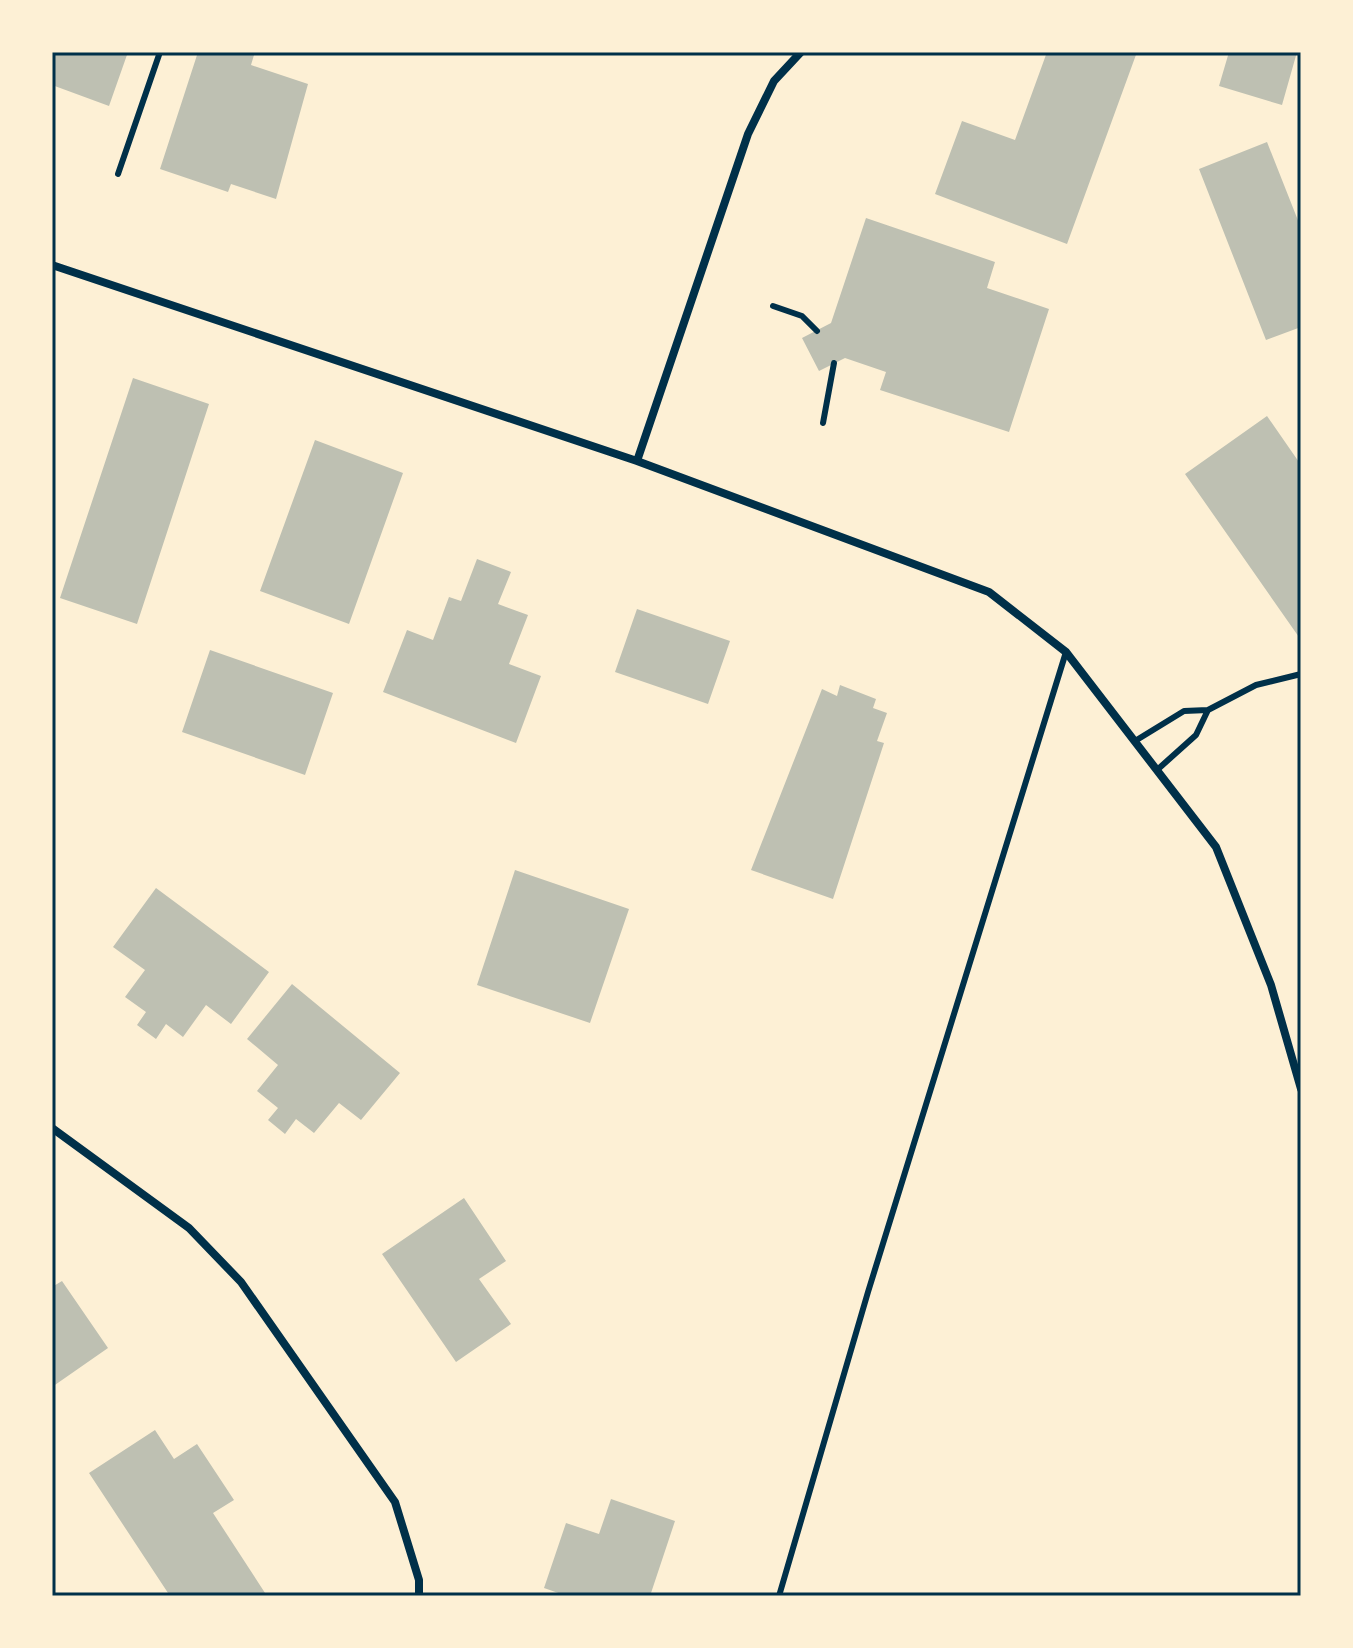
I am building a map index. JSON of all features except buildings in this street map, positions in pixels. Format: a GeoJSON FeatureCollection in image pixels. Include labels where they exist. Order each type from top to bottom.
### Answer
{"type":"FeatureCollection","features":[{"type":"Feature","properties":{"kind":"street"},"geometry":{"type":"LineString","coordinates":[[637,461],[748,134],[774,81],[801,52]]}},
{"type":"Feature","properties":{"kind":"street"},"geometry":{"type":"LineString","coordinates":[[52,265],[637,461],[989,592],[1066,652],[1216,847],[1271,985],[1301,1089]]}},
{"type":"Feature","properties":{"kind":"street"},"geometry":{"type":"LineString","coordinates":[[52,1128],[189,1228],[241,1282],[395,1502],[419,1580],[419,1596]]}},
{"type":"Feature","properties":{"kind":"lane"},"geometry":{"type":"LineString","coordinates":[[118,174],[160,52]]}},
{"type":"Feature","properties":{"kind":"lane"},"geometry":{"type":"LineString","coordinates":[[773,306],[802,316],[817,331]]}},
{"type":"Feature","properties":{"kind":"lane"},"geometry":{"type":"LineString","coordinates":[[823,423],[834,363]]}},
{"type":"Feature","properties":{"kind":"lane"},"geometry":{"type":"LineString","coordinates":[[779,1596],[868,1292],[1066,652]]}},
{"type":"Feature","properties":{"kind":"lane"},"geometry":{"type":"LineString","coordinates":[[1135,741],[1184,711],[1208,710],[1256,685],[1301,674]]}},
{"type":"Feature","properties":{"kind":"lane"},"geometry":{"type":"LineString","coordinates":[[1157,770],[1196,735],[1208,710]]}}]}
